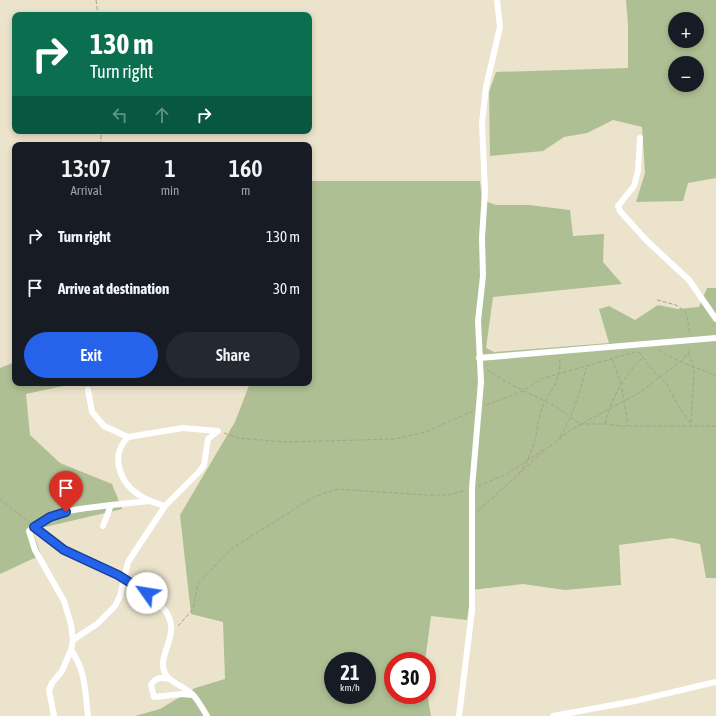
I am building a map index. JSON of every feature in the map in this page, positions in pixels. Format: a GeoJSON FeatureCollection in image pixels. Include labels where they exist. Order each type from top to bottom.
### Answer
{"type":"FeatureCollection","features":[{"type":"Feature","properties":{"kind":"street"},"geometry":{"type":"LineString","coordinates":[[458,716],[472,611],[472,488],[479,408],[480,366],[478,321],[483,276],[482,238],[485,191],[482,123],[486,87],[500,27],[497,0]]}},
{"type":"Feature","properties":{"kind":"street"},"geometry":{"type":"LineString","coordinates":[[640,138],[638,170],[634,186],[618,206],[620,211],[646,240],[688,280],[716,319]]}},
{"type":"Feature","properties":{"kind":"street"},"geometry":{"type":"LineString","coordinates":[[479,358],[716,338]]}},
{"type":"Feature","properties":{"kind":"street"},"geometry":{"type":"LineString","coordinates":[[88,390],[92,412],[104,426],[128,437],[183,428],[218,431]]}},
{"type":"Feature","properties":{"kind":"street"},"geometry":{"type":"LineString","coordinates":[[73,640],[97,624],[115,606],[120,596],[128,562],[165,506],[199,472],[204,465],[208,438],[218,431]]}},
{"type":"Feature","properties":{"kind":"street"},"geometry":{"type":"LineString","coordinates":[[128,437],[122,443],[117,456],[118,467],[134,491],[150,501],[165,506]]}},
{"type":"Feature","properties":{"kind":"street"},"geometry":{"type":"LineString","coordinates":[[54,716],[49,690],[52,683],[62,671],[71,650],[73,640],[71,624],[64,601],[30,538],[29,531],[50,517],[66,512],[150,501]]}},
{"type":"Feature","properties":{"kind":"street"},"geometry":{"type":"LineString","coordinates":[[103,526],[111,505]]}},
{"type":"Feature","properties":{"kind":"street"},"geometry":{"type":"LineString","coordinates":[[34,527],[68,552],[124,578],[147,593],[164,609],[171,625],[171,634],[162,664],[166,675],[193,695],[207,716]]}},
{"type":"Feature","properties":{"kind":"street"},"geometry":{"type":"LineString","coordinates":[[71,650],[84,674],[88,716]]}},
{"type":"Feature","properties":{"kind":"street"},"geometry":{"type":"LineString","coordinates":[[169,678],[158,678],[153,680],[151,685],[154,697],[182,694],[193,695]]}},
{"type":"Feature","properties":{"kind":"street"},"geometry":{"type":"LineString","coordinates":[[553,716],[635,701],[716,682]]}},
{"type":"Feature","properties":{"kind":"path"},"geometry":{"type":"LineString","coordinates":[[96,0],[98,12]]}},
{"type":"Feature","properties":{"kind":"path"},"geometry":{"type":"LineString","coordinates":[[657,300],[676,304],[686,312],[691,340],[689,352],[694,371],[691,426]]}},
{"type":"Feature","properties":{"kind":"path"},"geometry":{"type":"LineString","coordinates":[[658,350],[673,360],[692,365],[716,376]]}},
{"type":"Feature","properties":{"kind":"path"},"geometry":{"type":"LineString","coordinates":[[218,431],[238,438],[286,442],[395,440],[426,432],[479,408],[523,391],[541,379],[638,351],[659,378],[666,383],[691,426]]}},
{"type":"Feature","properties":{"kind":"path"},"geometry":{"type":"LineString","coordinates":[[517,477],[528,460],[545,401],[556,384],[560,373],[560,352]]}},
{"type":"Feature","properties":{"kind":"path"},"geometry":{"type":"LineString","coordinates":[[171,634],[194,609],[198,583],[231,549],[286,513],[314,497],[337,489],[448,495],[472,488],[507,474],[580,424],[639,393],[681,361],[689,352]]}},
{"type":"Feature","properties":{"kind":"path"},"geometry":{"type":"LineString","coordinates":[[605,424],[608,408],[628,372],[642,358]]}},
{"type":"Feature","properties":{"kind":"path"},"geometry":{"type":"LineString","coordinates":[[612,359],[621,386],[628,426]]}},
{"type":"Feature","properties":{"kind":"path"},"geometry":{"type":"LineString","coordinates":[[480,366],[523,391],[545,401],[580,424],[628,426],[716,426]]}},
{"type":"Feature","properties":{"kind":"path"},"geometry":{"type":"LineString","coordinates":[[558,440],[570,417],[580,390],[586,367]]}},
{"type":"Feature","properties":{"kind":"path"},"geometry":{"type":"LineString","coordinates":[[473,516],[548,447]]}},
{"type":"Feature","properties":{"kind":"path"},"geometry":{"type":"LineString","coordinates":[[0,499],[34,527]]}},
{"type":"Feature","properties":{"kind":"green space"},"geometry":{"type":"Polygon","coordinates":[[[626,0],[716,0],[716,178],[688,183],[683,201],[636,202],[645,173],[642,127],[613,120],[587,133],[564,137],[543,151],[490,156],[489,92],[496,72],[628,68],[628,25],[626,0]]]}},
{"type":"Feature","properties":{"kind":"green space"},"geometry":{"type":"Polygon","coordinates":[[[312,181],[480,181],[482,200],[496,205],[529,205],[570,210],[573,236],[604,234],[603,262],[622,284],[493,297],[486,348],[494,352],[609,343],[599,309],[609,306],[635,320],[658,305],[678,309],[699,307],[707,288],[716,288],[716,578],[706,578],[700,544],[672,538],[619,545],[621,585],[565,590],[523,584],[471,590],[467,620],[431,616],[426,652],[384,652],[384,704],[429,704],[431,716],[135,716],[160,709],[195,688],[225,679],[223,622],[191,614],[180,515],[235,422],[249,386],[312,386],[312,181]]]}},
{"type":"Feature","properties":{"kind":"green space"},"geometry":{"type":"Polygon","coordinates":[[[12,363],[12,386],[63,386],[26,394],[30,435],[60,463],[112,484],[122,509],[32,530],[41,555],[0,574],[0,368],[12,363]]]}},
{"type":"Feature","properties":{"kind":"route"},"geometry":{"type":"LineString","coordinates":[[66,512],[50,517],[34,527],[72,555],[118,575],[147,593]]}}]}
